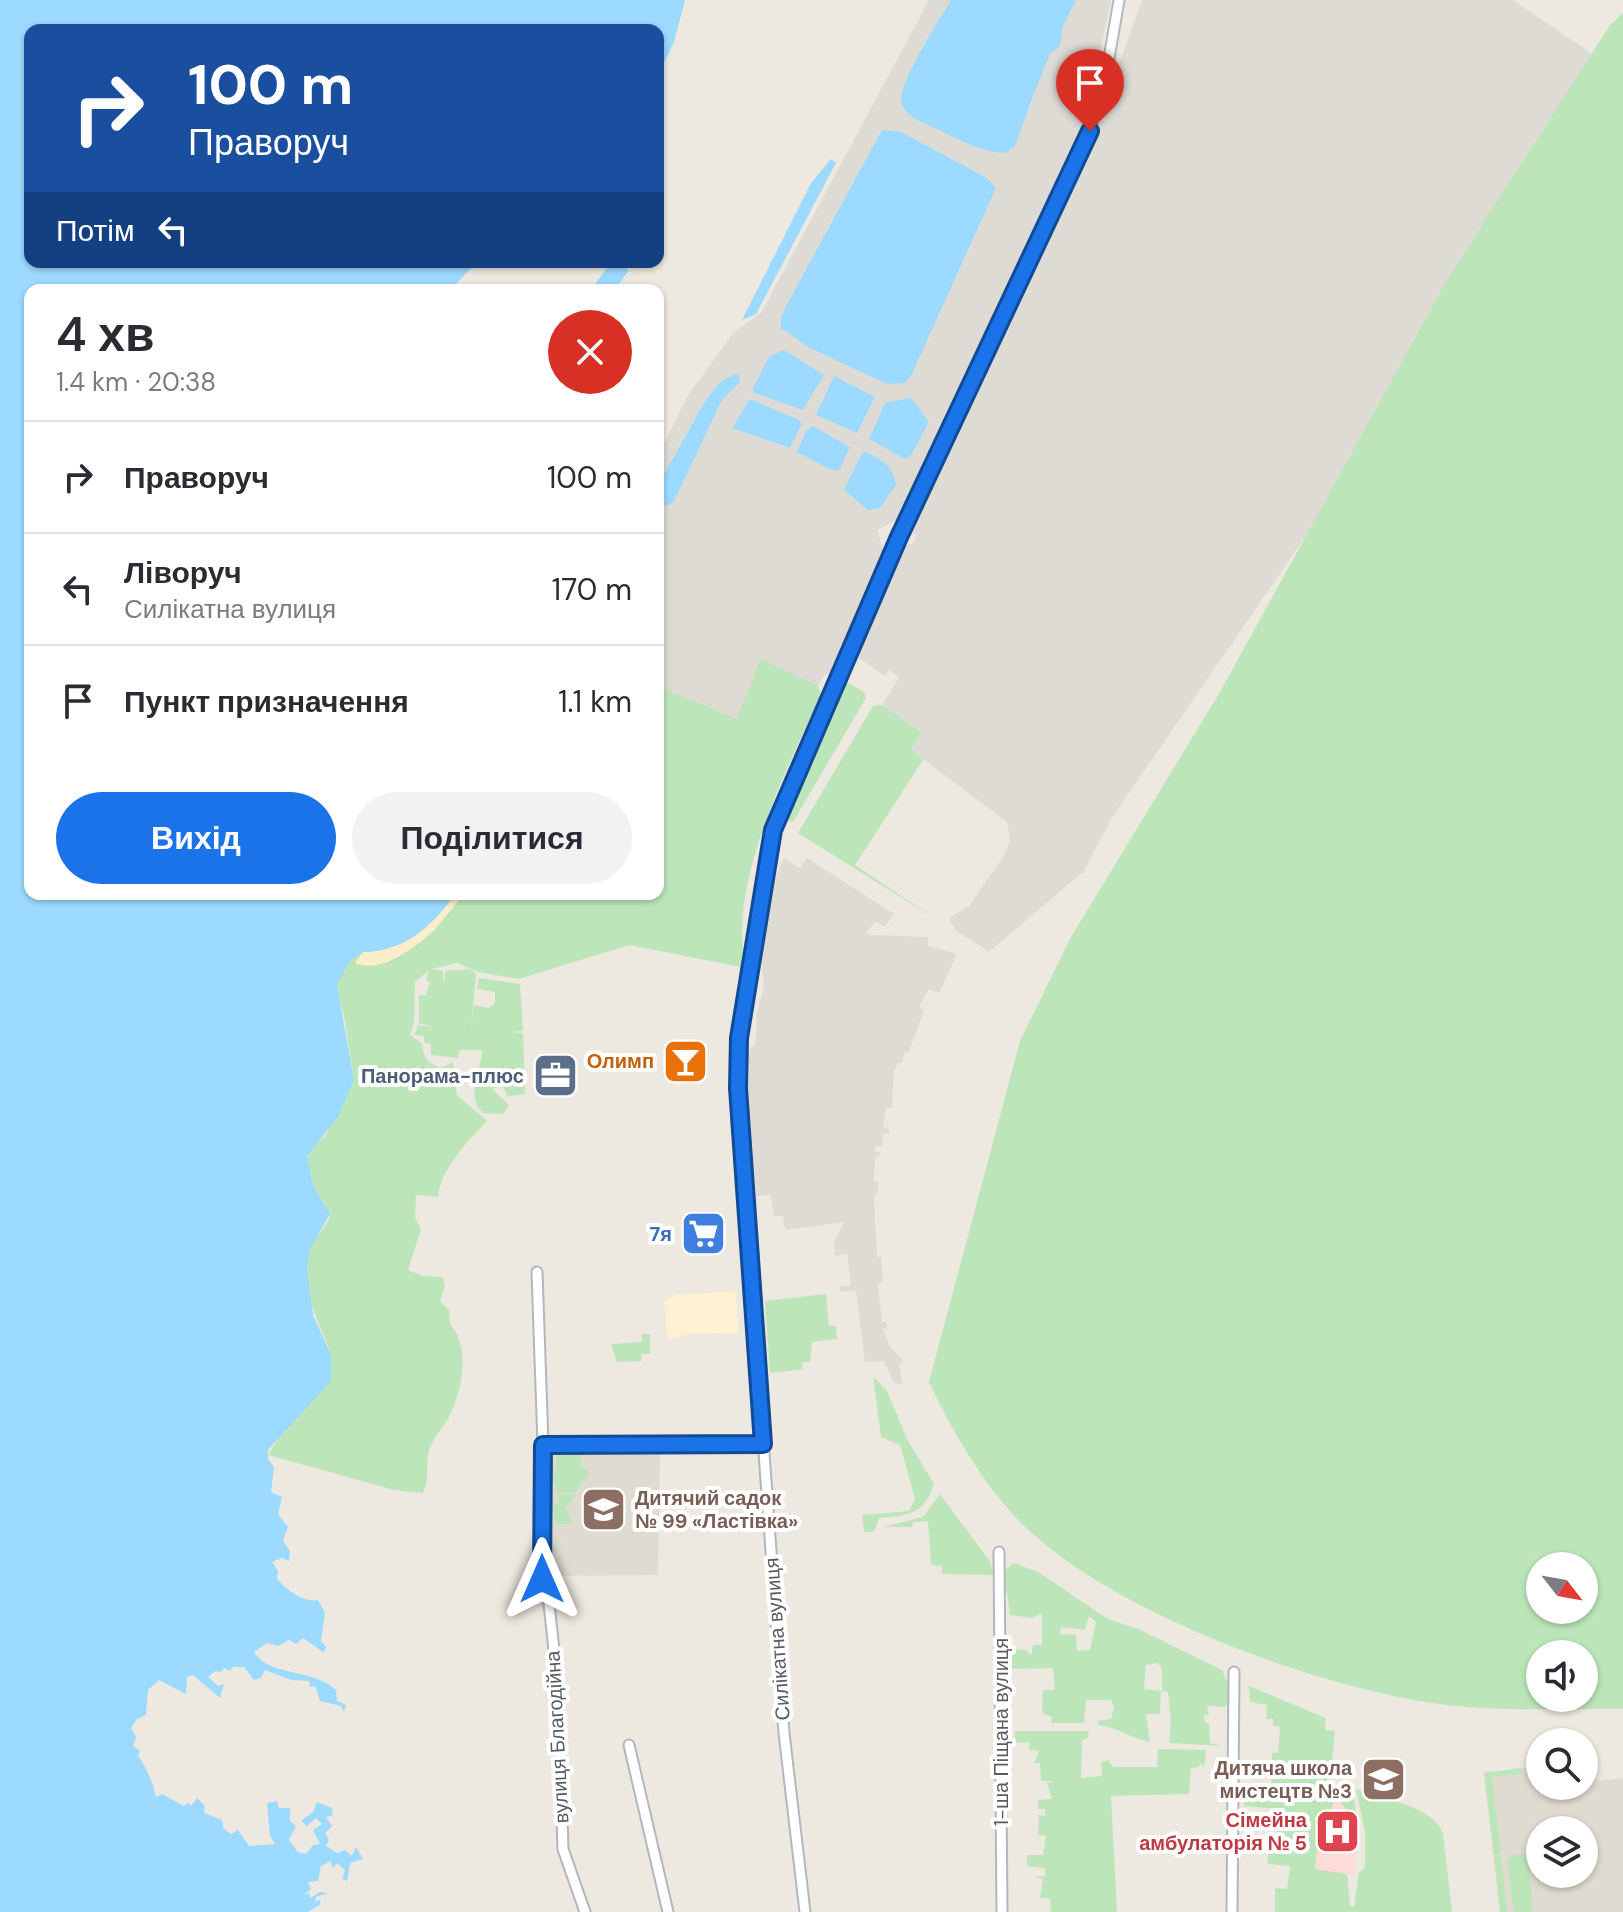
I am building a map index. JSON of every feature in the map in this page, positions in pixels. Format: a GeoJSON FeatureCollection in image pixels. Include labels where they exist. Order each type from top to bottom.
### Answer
{"type":"FeatureCollection","features":[{"type":"Feature","properties":{"kind":"street","name":"Силікатна вулиця"},"geometry":{"type":"LineString","coordinates":[[805,1912],[784,1733],[738,1074],[754,938],[773,830],[899,537],[1090,131],[1108,64],[1119,0]]}},
{"type":"Feature","properties":{"kind":"street","name":"вулиця Благодійна"},"geometry":{"type":"LineString","coordinates":[[537,1272],[543,1445],[540,1572],[548,1595],[558,1686],[563,1849],[585,1912]]}},
{"type":"Feature","properties":{"kind":"street"},"geometry":{"type":"LineString","coordinates":[[543,1445],[763,1444]]}},
{"type":"Feature","properties":{"kind":"street","name":"1-ша Піщана вулиця"},"geometry":{"type":"LineString","coordinates":[[999,1552],[1002,1912]]}},
{"type":"Feature","properties":{"kind":"street"},"geometry":{"type":"LineString","coordinates":[[1232,1912],[1234,1672]]}},
{"type":"Feature","properties":{"kind":"street"},"geometry":{"type":"LineString","coordinates":[[629,1745],[668,1912]]}},
{"type":"Feature","properties":{"kind":"shaded area"},"geometry":{"type":"Polygon","coordinates":[[[929,0],[1111,0],[1087,114],[1035,237],[902,517],[877,530],[885,556],[831,674],[824,675],[818,686],[821,694],[737,719],[664,689],[664,444],[688,395],[735,331],[761,313],[929,0]]]}},
{"type":"Feature","properties":{"kind":"shaded area"},"geometry":{"type":"Polygon","coordinates":[[[1142,0],[1513,0],[1623,75],[1111,819],[1084,871],[989,952],[955,930],[949,918],[969,906],[1005,854],[1010,841],[1007,822],[911,750],[922,733],[881,707],[899,678],[889,670],[885,676],[852,653],[904,545],[912,544],[917,536],[913,533],[920,510],[1088,151],[1142,0]]]}},
{"type":"Feature","properties":{"kind":"shaded area"},"geometry":{"type":"Polygon","coordinates":[[[784,858],[800,868],[807,858],[894,914],[885,926],[875,922],[866,932],[869,935],[928,937],[928,946],[957,954],[939,993],[929,989],[919,1007],[924,1010],[909,1052],[905,1051],[902,1063],[898,1063],[894,1072],[892,1108],[886,1108],[883,1127],[889,1128],[889,1134],[883,1134],[882,1146],[875,1147],[875,1152],[880,1152],[880,1156],[875,1157],[874,1181],[878,1181],[878,1191],[874,1198],[877,1257],[881,1257],[883,1282],[878,1283],[882,1322],[886,1322],[887,1328],[883,1329],[889,1345],[904,1362],[899,1364],[903,1385],[894,1383],[884,1361],[865,1362],[856,1290],[840,1292],[839,1287],[851,1285],[847,1254],[835,1256],[834,1242],[844,1222],[785,1230],[783,1216],[774,1216],[771,1195],[756,1196],[746,1055],[756,1043],[757,1013],[764,986],[760,947],[770,891],[784,858]]]}},
{"type":"Feature","properties":{"kind":"shaded area"},"geometry":{"type":"Polygon","coordinates":[[[736,1291],[738,1333],[689,1334],[668,1340],[664,1301],[674,1295],[736,1291]]]}},
{"type":"Feature","properties":{"kind":"shaded area","name":"Дитячий садок № 99 «Ластівка»"},"geometry":{"type":"Polygon","coordinates":[[[660,1449],[658,1575],[548,1576],[549,1454],[555,1450],[626,1450],[629,1453],[660,1449]]]}},
{"type":"Feature","properties":{"kind":"shaded area"},"geometry":{"type":"Polygon","coordinates":[[[1526,1768],[1526,1800],[1598,1800],[1598,1781],[1623,1778],[1623,1912],[1500,1912],[1484,1773],[1526,1768]]]}},
{"type":"Feature","properties":{"kind":"shaded area","name":"Сімейна амбулаторія № 5"},"geometry":{"type":"Polygon","coordinates":[[[1323,1785],[1352,1789],[1358,1823],[1354,1876],[1315,1869],[1323,1785]]]}},
{"type":"Feature","properties":{"kind":"green space"},"geometry":{"type":"Polygon","coordinates":[[[1623,13],[1623,1709],[1598,1709],[1598,1640],[1526,1640],[1526,1709],[1469,1707],[1397,1697],[1341,1683],[1281,1665],[1163,1616],[1109,1588],[1061,1557],[1022,1524],[970,1457],[929,1382],[1020,1041],[1071,937],[1220,692],[1447,280],[1610,25],[1623,13]]]}},
{"type":"Feature","properties":{"kind":"green space"},"geometry":{"type":"Polygon","coordinates":[[[761,659],[818,686],[821,694],[777,792],[752,865],[744,901],[742,936],[746,968],[629,945],[519,979],[478,972],[457,963],[431,969],[443,971],[443,985],[446,971],[470,969],[476,974],[471,1029],[474,1005],[489,1008],[495,1003],[495,992],[477,989],[479,978],[520,984],[523,1031],[512,1032],[523,1033],[525,1094],[508,1096],[502,1086],[492,1089],[509,1105],[503,1114],[483,1113],[475,1099],[482,1050],[460,1050],[458,1058],[431,1055],[431,1045],[424,1042],[424,1036],[414,1035],[418,1025],[435,1027],[419,1023],[419,995],[425,996],[430,982],[426,980],[429,970],[415,982],[414,1024],[410,1034],[422,1044],[425,1057],[432,1064],[441,1068],[453,1062],[457,1095],[487,1121],[450,1165],[438,1197],[416,1195],[415,1217],[421,1229],[408,1270],[423,1276],[443,1277],[445,1286],[440,1301],[449,1310],[450,1324],[460,1343],[462,1355],[459,1391],[451,1413],[429,1450],[423,1493],[394,1490],[268,1455],[331,1355],[311,1302],[306,1274],[311,1246],[330,1214],[313,1185],[307,1156],[309,1149],[325,1136],[354,1080],[344,1016],[326,948],[415,946],[434,931],[458,900],[664,900],[664,689],[737,719],[761,659]]]}},
{"type":"Feature","properties":{"kind":"green space"},"geometry":{"type":"Polygon","coordinates":[[[844,681],[864,692],[866,698],[793,822],[784,820],[839,684],[844,681]]]}},
{"type":"Feature","properties":{"kind":"green space"},"geometry":{"type":"Polygon","coordinates":[[[882,705],[922,733],[911,750],[923,760],[855,865],[939,921],[798,833],[873,706],[882,705]]]}},
{"type":"Feature","properties":{"kind":"green space"},"geometry":{"type":"Polygon","coordinates":[[[826,1294],[829,1326],[836,1326],[837,1339],[812,1342],[810,1362],[802,1362],[803,1369],[770,1373],[765,1301],[826,1294]]]}},
{"type":"Feature","properties":{"kind":"green space"},"geometry":{"type":"Polygon","coordinates":[[[642,1334],[650,1334],[650,1354],[642,1354],[641,1361],[617,1362],[611,1344],[642,1342],[642,1334]]]}},
{"type":"Feature","properties":{"kind":"green space"},"geometry":{"type":"Polygon","coordinates":[[[873,1376],[887,1391],[907,1439],[934,1484],[926,1502],[914,1512],[879,1518],[874,1532],[864,1532],[862,1515],[909,1511],[915,1499],[900,1445],[881,1437],[873,1376]]]}},
{"type":"Feature","properties":{"kind":"green space"},"geometry":{"type":"Polygon","coordinates":[[[555,1450],[582,1450],[583,1456],[574,1462],[583,1458],[580,1464],[589,1473],[576,1492],[556,1493],[556,1485],[549,1485],[552,1482],[549,1472],[556,1471],[556,1455],[549,1454],[555,1450]]]}},
{"type":"Feature","properties":{"kind":"green space"},"geometry":{"type":"Polygon","coordinates":[[[576,1494],[565,1509],[573,1524],[556,1524],[551,1503],[558,1503],[558,1495],[576,1494]]]}},
{"type":"Feature","properties":{"kind":"green space"},"geometry":{"type":"Polygon","coordinates":[[[940,1494],[989,1560],[994,1575],[942,1574],[942,1566],[931,1565],[928,1521],[913,1522],[912,1527],[883,1527],[923,1517],[940,1494]]]}},
{"type":"Feature","properties":{"kind":"green space"},"geometry":{"type":"Polygon","coordinates":[[[594,1495],[596,1519],[581,1520],[581,1496],[594,1495]]]}},
{"type":"Feature","properties":{"kind":"green space"},"geometry":{"type":"Polygon","coordinates":[[[1014,1563],[1038,1572],[1108,1619],[1138,1629],[1222,1670],[1229,1687],[1228,1704],[1224,1707],[1207,1706],[1209,1715],[1204,1715],[1205,1723],[1209,1723],[1210,1743],[1223,1746],[1169,1743],[1171,1720],[1168,1692],[1162,1691],[1162,1670],[1158,1663],[1146,1665],[1144,1689],[1161,1691],[1160,1714],[1146,1714],[1150,1742],[1098,1725],[1098,1721],[1111,1719],[1114,1708],[1111,1700],[1086,1700],[1084,1723],[1051,1723],[1052,1717],[1042,1713],[1043,1690],[1055,1690],[1053,1668],[1007,1669],[1007,1649],[1026,1650],[1031,1656],[1033,1645],[1042,1645],[1042,1613],[1032,1618],[1010,1615],[1004,1571],[1014,1563]],[[1089,1616],[1085,1630],[1061,1627],[1060,1634],[1076,1635],[1077,1651],[1090,1650],[1096,1622],[1089,1616]]]}},
{"type":"Feature","properties":{"kind":"green space"},"geometry":{"type":"Polygon","coordinates":[[[1249,1686],[1326,1718],[1325,1730],[1335,1731],[1330,1784],[1336,1785],[1331,1813],[1325,1812],[1324,1818],[1320,1818],[1315,1869],[1347,1874],[1350,1906],[1354,1907],[1359,1873],[1365,1867],[1365,1833],[1356,1789],[1392,1800],[1429,1816],[1443,1833],[1452,1912],[1275,1912],[1275,1888],[1287,1889],[1290,1866],[1267,1864],[1270,1842],[1276,1843],[1279,1809],[1244,1806],[1244,1798],[1275,1796],[1276,1791],[1271,1790],[1272,1753],[1278,1753],[1280,1727],[1273,1726],[1273,1719],[1266,1719],[1267,1705],[1250,1702],[1249,1686]]]}},
{"type":"Feature","properties":{"kind":"green space"},"geometry":{"type":"Polygon","coordinates":[[[1015,1731],[1089,1731],[1088,1738],[1082,1740],[1081,1778],[1102,1776],[1101,1762],[1108,1760],[1113,1767],[1157,1767],[1158,1749],[1206,1750],[1204,1767],[1200,1763],[1199,1767],[1191,1768],[1189,1794],[1111,1796],[1117,1912],[1047,1912],[1051,1911],[1050,1899],[1040,1898],[1043,1879],[1034,1877],[1045,1876],[1045,1868],[1027,1866],[1027,1855],[1043,1855],[1046,1836],[1038,1835],[1039,1815],[1045,1816],[1045,1809],[1038,1809],[1038,1800],[1052,1799],[1047,1783],[1055,1781],[1041,1781],[1040,1763],[1034,1763],[1039,1751],[1029,1750],[1029,1742],[1015,1743],[1015,1731]]]}},
{"type":"Feature","properties":{"kind":"green space"},"geometry":{"type":"Polygon","coordinates":[[[1520,1768],[1521,1774],[1492,1777],[1501,1854],[1494,1855],[1484,1773],[1520,1768]]]}},
{"type":"Feature","properties":{"kind":"green space"},"geometry":{"type":"Polygon","coordinates":[[[1343,1786],[1352,1789],[1357,1818],[1351,1819],[1340,1801],[1343,1786]]]}},
{"type":"Feature","properties":{"kind":"green space"},"geometry":{"type":"Polygon","coordinates":[[[1526,1854],[1526,1888],[1531,1888],[1533,1912],[1514,1912],[1507,1861],[1513,1855],[1526,1854]]]}},
{"type":"Feature","properties":{"kind":"green space"},"geometry":{"type":"Polygon","coordinates":[[[1501,1856],[1507,1912],[1500,1912],[1494,1857],[1501,1856]]]}},
{"type":"Feature","properties":{"kind":"sand"},"geometry":{"type":"Polygon","coordinates":[[[450,900],[458,900],[431,932],[401,955],[370,966],[355,963],[363,952],[377,951],[403,942],[437,916],[450,900]]]}},
{"type":"Feature","properties":{"kind":"water"},"geometry":{"type":"Polygon","coordinates":[[[0,0],[685,0],[674,42],[664,63],[664,24],[24,24],[24,268],[471,268],[456,284],[24,284],[24,900],[450,900],[416,935],[391,948],[363,952],[349,962],[337,985],[354,1080],[338,1117],[307,1156],[313,1185],[330,1214],[310,1249],[307,1266],[313,1315],[331,1355],[331,1381],[268,1450],[268,1459],[274,1467],[271,1492],[282,1497],[278,1514],[288,1527],[283,1541],[290,1551],[289,1561],[282,1558],[272,1562],[278,1571],[277,1579],[301,1597],[318,1600],[325,1613],[321,1641],[326,1647],[324,1653],[303,1638],[296,1644],[289,1640],[278,1646],[267,1643],[254,1652],[270,1665],[326,1683],[336,1690],[337,1701],[346,1705],[344,1712],[341,1706],[320,1701],[315,1686],[310,1687],[309,1681],[291,1680],[265,1670],[261,1678],[254,1680],[244,1667],[233,1667],[230,1671],[224,1668],[221,1672],[215,1671],[208,1677],[218,1686],[224,1684],[220,1698],[193,1675],[187,1677],[186,1694],[159,1680],[148,1690],[146,1715],[137,1719],[131,1728],[136,1737],[133,1746],[140,1751],[138,1755],[156,1797],[162,1794],[184,1806],[188,1803],[191,1806],[197,1798],[205,1806],[204,1813],[222,1820],[223,1828],[231,1834],[238,1830],[249,1846],[275,1844],[270,1836],[267,1803],[277,1801],[279,1808],[290,1808],[290,1821],[296,1826],[289,1840],[298,1852],[306,1854],[313,1845],[320,1844],[313,1830],[322,1824],[316,1818],[307,1826],[301,1821],[313,1812],[317,1802],[332,1808],[333,1815],[326,1817],[332,1826],[325,1833],[329,1840],[326,1846],[337,1853],[345,1850],[352,1856],[356,1847],[363,1859],[350,1863],[347,1881],[342,1879],[345,1870],[337,1863],[332,1868],[331,1861],[321,1866],[318,1881],[308,1882],[311,1890],[302,1895],[309,1893],[310,1898],[320,1892],[328,1893],[316,1897],[315,1902],[319,1900],[321,1904],[308,1912],[0,1912],[0,0]]]}},
{"type":"Feature","properties":{"kind":"water"},"geometry":{"type":"Polygon","coordinates":[[[951,0],[1076,0],[1063,26],[1060,46],[1050,54],[1015,146],[1007,153],[982,149],[958,140],[915,118],[902,105],[901,97],[911,69],[951,0]]]}},
{"type":"Feature","properties":{"kind":"water"},"geometry":{"type":"Polygon","coordinates":[[[882,130],[901,132],[987,178],[996,188],[911,376],[905,383],[887,384],[810,348],[781,328],[781,316],[882,130]]]}},
{"type":"Feature","properties":{"kind":"water"},"geometry":{"type":"Polygon","coordinates":[[[831,159],[836,163],[756,314],[742,320],[811,183],[831,159]]]}},
{"type":"Feature","properties":{"kind":"water"},"geometry":{"type":"Polygon","coordinates":[[[607,268],[627,268],[619,284],[595,284],[607,268]]]}},
{"type":"Feature","properties":{"kind":"water"},"geometry":{"type":"Polygon","coordinates":[[[784,350],[824,375],[803,410],[754,393],[753,388],[769,357],[784,350]]]}},
{"type":"Feature","properties":{"kind":"water"},"geometry":{"type":"Polygon","coordinates":[[[735,374],[739,375],[740,382],[722,400],[674,501],[664,505],[664,474],[704,403],[719,383],[735,374]]]}},
{"type":"Feature","properties":{"kind":"water"},"geometry":{"type":"Polygon","coordinates":[[[834,376],[875,397],[857,433],[816,415],[834,376]]]}},
{"type":"Feature","properties":{"kind":"water"},"geometry":{"type":"Polygon","coordinates":[[[911,398],[929,422],[910,457],[905,459],[869,439],[885,403],[911,398]]]}},
{"type":"Feature","properties":{"kind":"water"},"geometry":{"type":"Polygon","coordinates":[[[750,399],[799,420],[802,424],[790,448],[732,428],[750,399]]]}},
{"type":"Feature","properties":{"kind":"water"},"geometry":{"type":"Polygon","coordinates":[[[813,426],[850,447],[839,470],[831,470],[797,452],[806,431],[813,426]]]}},
{"type":"Feature","properties":{"kind":"water"},"geometry":{"type":"Polygon","coordinates":[[[867,452],[886,465],[896,485],[880,508],[868,510],[844,490],[862,453],[867,452]]]}},
{"type":"Feature","properties":{"kind":"place","name":"Олимп"},"geometry":{"type":"Point","coordinates":[685,1061]}},
{"type":"Feature","properties":{"kind":"place","name":"Панорама-плюс"},"geometry":{"type":"Point","coordinates":[555,1076]}},
{"type":"Feature","properties":{"kind":"place","name":"7я"},"geometry":{"type":"Point","coordinates":[703,1234]}},
{"type":"Feature","properties":{"kind":"place","name":"Дитячий садок № 99 «Ластівка»"},"geometry":{"type":"Point","coordinates":[604,1509]}},
{"type":"Feature","properties":{"kind":"place","name":"Дитяча школа мистецтв №3"},"geometry":{"type":"Point","coordinates":[1383,1780]}},
{"type":"Feature","properties":{"kind":"place","name":"Сімейна амбулаторія № 5"},"geometry":{"type":"Point","coordinates":[1338,1832]}},
{"type":"Feature","properties":{"kind":"route"},"geometry":{"type":"LineString","coordinates":[[542,1579],[543,1445],[763,1444],[738,1088],[739,1038],[773,830],[899,537],[1090,131]]}}]}
